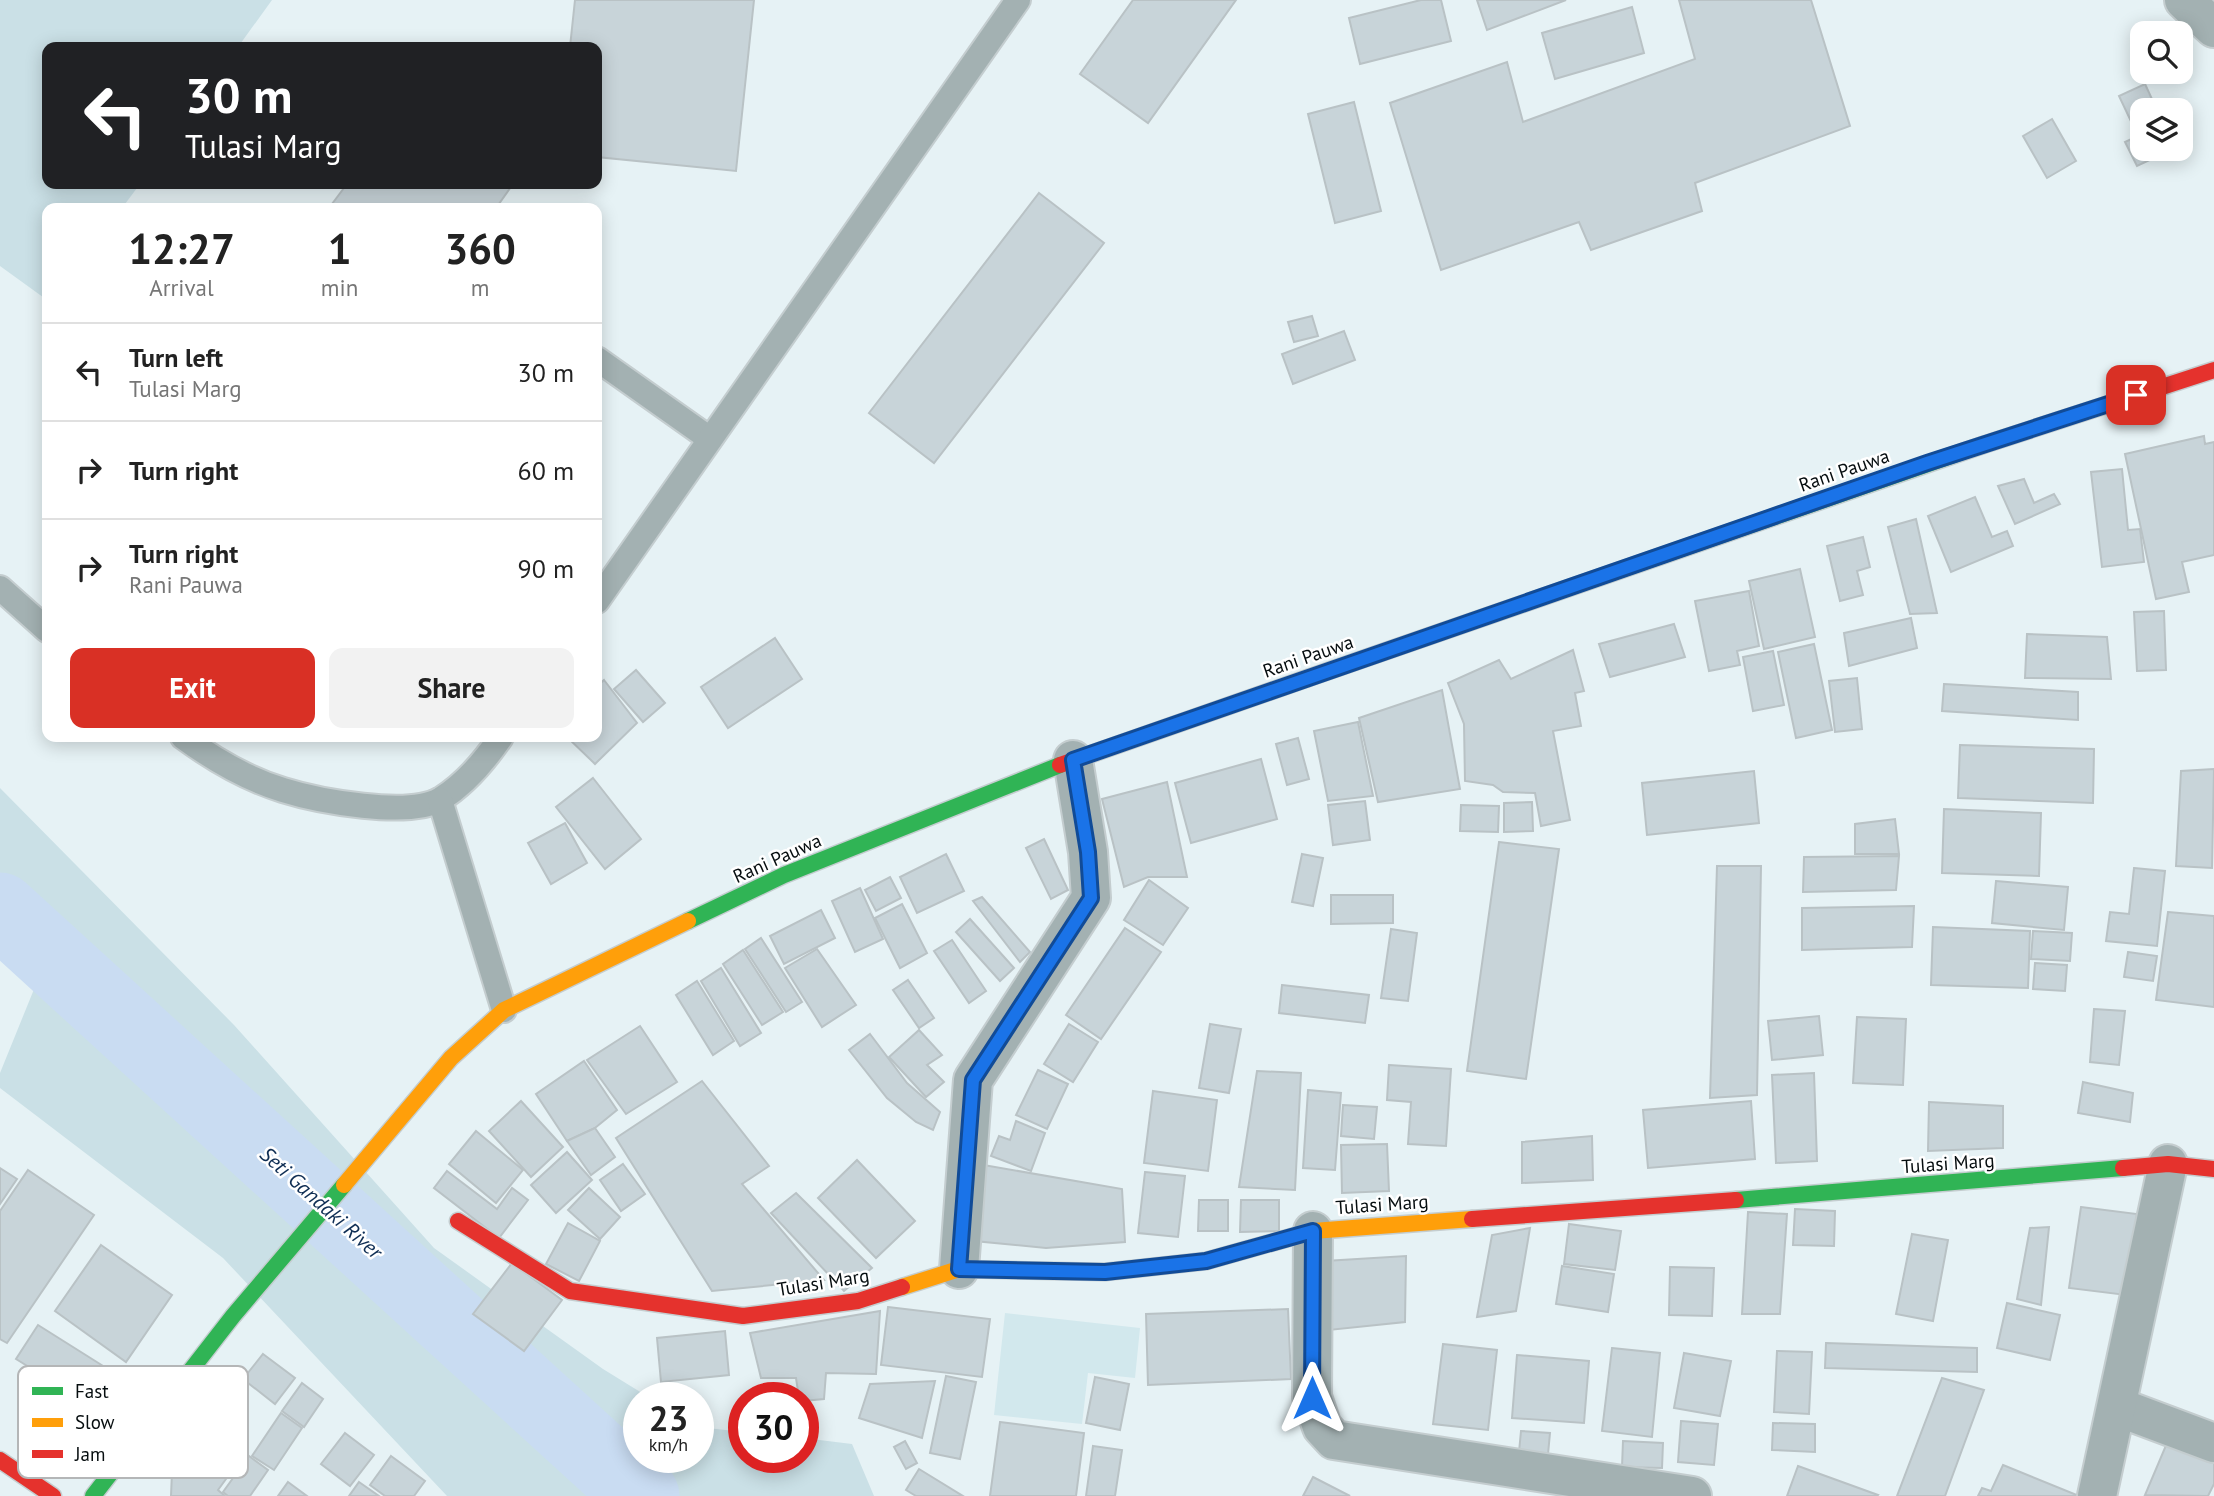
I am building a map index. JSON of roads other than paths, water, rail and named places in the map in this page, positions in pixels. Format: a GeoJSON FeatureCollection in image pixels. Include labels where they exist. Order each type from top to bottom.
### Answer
{"type":"FeatureCollection","features":[{"type":"Feature","properties":{"kind":"main road","name":"Rani Pauwa"},"geometry":{"type":"LineString","coordinates":[[194,1366],[233,1316],[451,1058],[504,1010],[784,875],[1073,760],[1927,463],[2214,370]]}},
{"type":"Feature","properties":{"kind":"main road","name":"Tulasi Marg"},"geometry":{"type":"LineString","coordinates":[[458,1221],[570,1291],[743,1316],[858,1301],[959,1269],[1105,1272],[1206,1261],[1313,1231],[2015,1180],[2168,1164],[2214,1169]]}},
{"type":"Feature","properties":{"kind":"main road"},"geometry":{"type":"LineString","coordinates":[[0,1460],[18,1472]]}},
{"type":"Feature","properties":{"kind":"main road"},"geometry":{"type":"LineString","coordinates":[[26,1478],[53,1496]]}},
{"type":"Feature","properties":{"kind":"main road","name":"Rani Pauwa"},"geometry":{"type":"LineString","coordinates":[[93,1496],[107,1478]]}},
{"type":"Feature","properties":{"kind":"street"},"geometry":{"type":"LineString","coordinates":[[2184,0],[2214,28]]}},
{"type":"Feature","properties":{"kind":"street"},"geometry":{"type":"LineString","coordinates":[[959,1269],[973,1080],[1091,898],[1088,852],[1073,760]]}},
{"type":"Feature","properties":{"kind":"street"},"geometry":{"type":"LineString","coordinates":[[2097,1496],[2168,1164]]}},
{"type":"Feature","properties":{"kind":"street"},"geometry":{"type":"LineString","coordinates":[[1313,1231],[1312,1398],[1322,1427],[1334,1440],[1692,1496]]}},
{"type":"Feature","properties":{"kind":"street"},"geometry":{"type":"LineString","coordinates":[[2118,1407],[2214,1443]]}},
{"type":"Feature","properties":{"kind":"lane"},"geometry":{"type":"LineString","coordinates":[[602,594],[1018,0]]}},
{"type":"Feature","properties":{"kind":"lane"},"geometry":{"type":"LineString","coordinates":[[602,363],[710,439]]}},
{"type":"Feature","properties":{"kind":"lane"},"geometry":{"type":"LineString","coordinates":[[0,587],[42,625]]}},
{"type":"Feature","properties":{"kind":"lane"},"geometry":{"type":"LineString","coordinates":[[190,742],[212,758],[283,790],[391,810],[440,800],[484,761],[497,742]]}},
{"type":"Feature","properties":{"kind":"lane"},"geometry":{"type":"LineString","coordinates":[[440,800],[504,1010]]}},
{"type":"Feature","properties":{"kind":"waterway","name":"Seti Gandaki River"},"geometry":{"type":"LineString","coordinates":[[0,910],[642,1496]]}}]}
